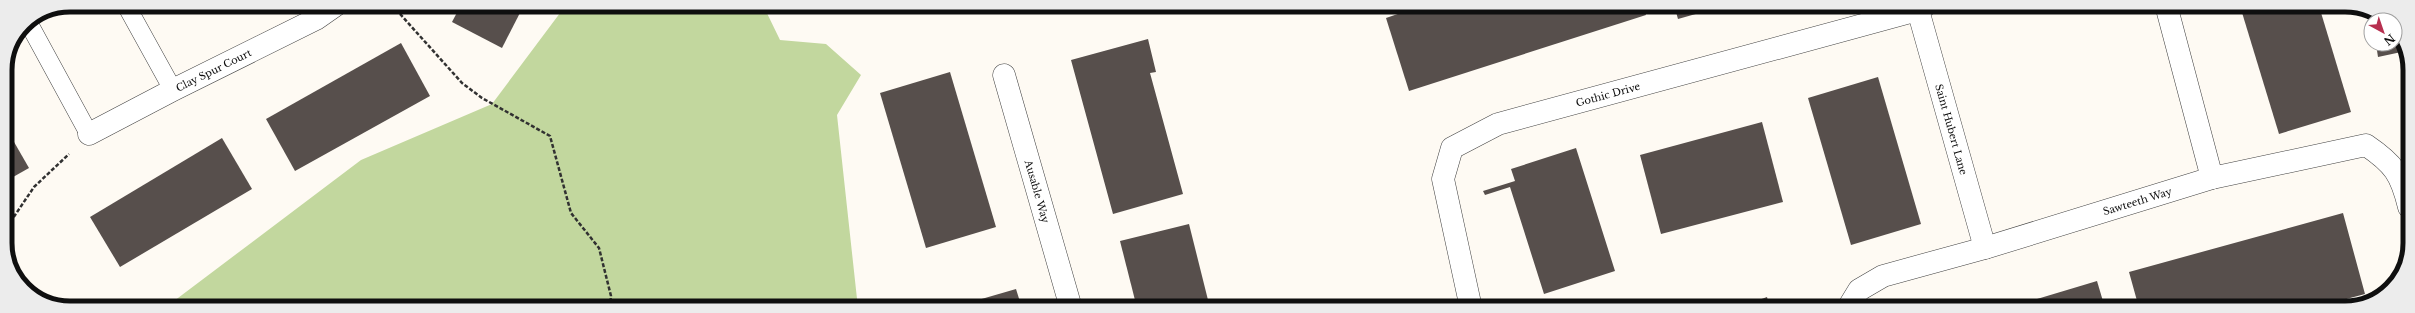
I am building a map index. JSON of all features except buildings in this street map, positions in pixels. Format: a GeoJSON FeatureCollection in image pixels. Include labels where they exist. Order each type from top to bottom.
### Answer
{"type":"FeatureCollection","features":[{"type":"Feature","properties":{"kind":"street","name":"Clay Spur Court"},"geometry":{"type":"LineString","coordinates":[[89,134],[173,90],[316,19],[326,12]]}},
{"type":"Feature","properties":{"kind":"street","name":"Gothic Drive"},"geometry":{"type":"LineString","coordinates":[[1469,301],[1443,179],[1452,148],[1498,124],[1907,12]]}},
{"type":"Feature","properties":{"kind":"street","name":"Saint Hubert Lane"},"geometry":{"type":"LineString","coordinates":[[1923,12],[1985,248]]}},
{"type":"Feature","properties":{"kind":"street"},"geometry":{"type":"LineString","coordinates":[[2168,12],[2212,178]]}},
{"type":"Feature","properties":{"kind":"street","name":"Ausable Way"},"geometry":{"type":"LineString","coordinates":[[1004,75],[1069,301]]}},
{"type":"Feature","properties":{"kind":"street","name":"Sawteeth Way"},"geometry":{"type":"LineString","coordinates":[[1852,301],[1859,290],[1883,276],[1985,248],[2212,178],[2366,145],[2387,160],[2403,183]]}},
{"type":"Feature","properties":{"kind":"lane"},"geometry":{"type":"LineString","coordinates":[[130,12],[173,90]]}},
{"type":"Feature","properties":{"kind":"lane"},"geometry":{"type":"LineString","coordinates":[[31,27],[89,134]]}},
{"type":"Feature","properties":{"kind":"path"},"geometry":{"type":"LineString","coordinates":[[398,12],[462,83],[482,98],[550,136],[571,213],[599,248],[611,296],[611,301]]}},
{"type":"Feature","properties":{"kind":"path"},"geometry":{"type":"LineString","coordinates":[[12,220],[34,187],[89,134]]}},
{"type":"Feature","properties":{"kind":"green space"},"geometry":{"type":"Polygon","coordinates":[[[561,12],[766,12],[780,40],[826,44],[861,75],[837,115],[857,301],[510,301],[505,299],[489,301],[174,301],[361,160],[492,104],[561,12]]]}}]}
